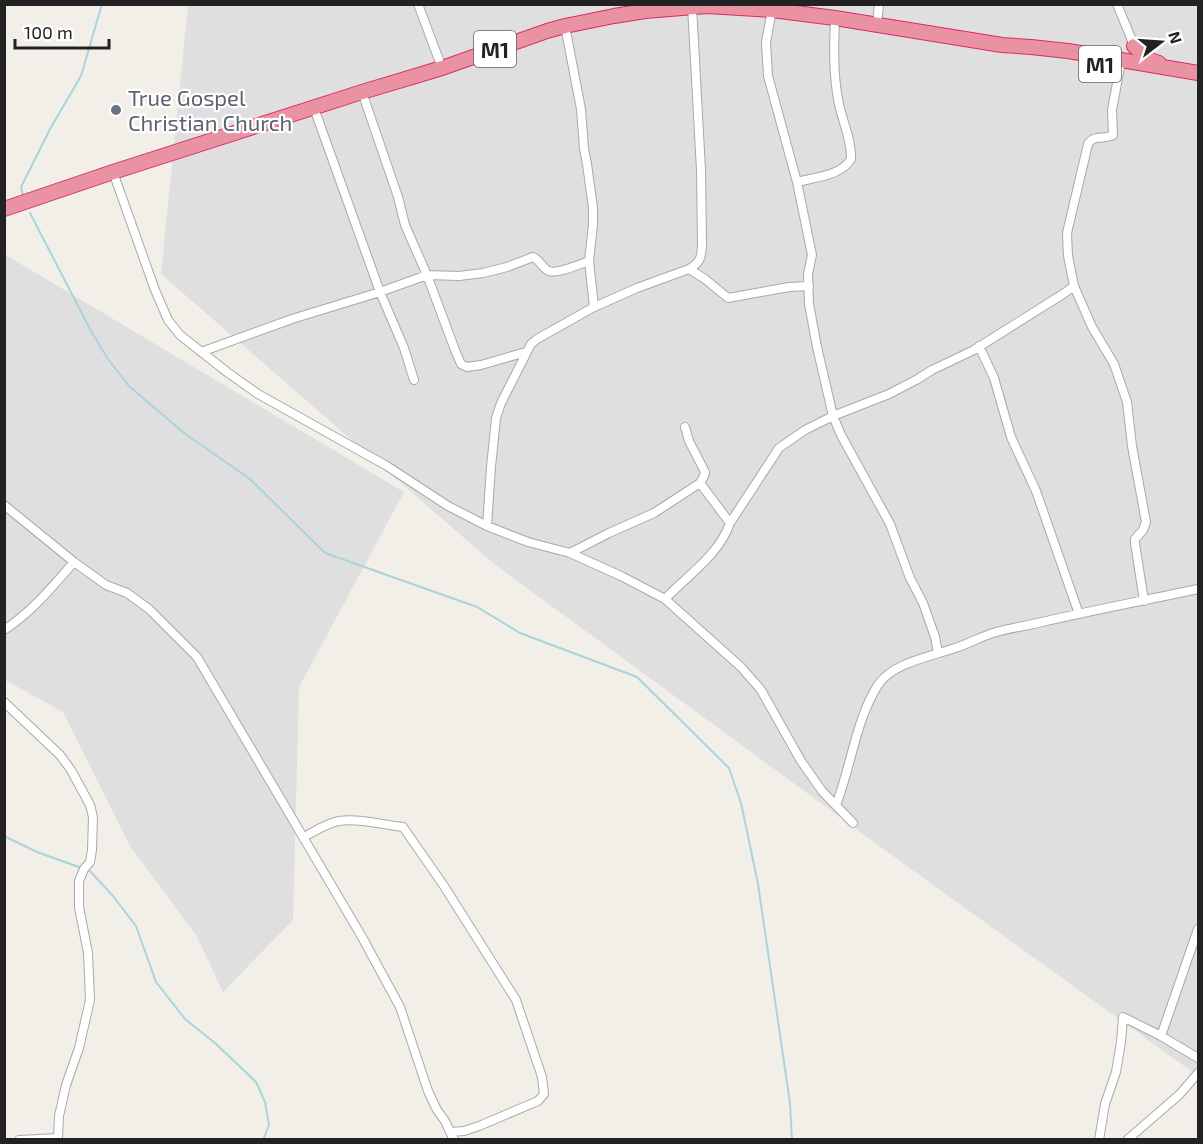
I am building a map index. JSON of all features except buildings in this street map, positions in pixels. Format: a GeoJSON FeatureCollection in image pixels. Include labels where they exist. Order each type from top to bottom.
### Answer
{"type":"FeatureCollection","features":[{"type":"Feature","properties":{"kind":"highway","name":"M1"},"geometry":{"type":"LineString","coordinates":[[4,209],[565,26],[625,14],[692,6],[772,10],[835,18],[1002,45],[1014,50],[1198,73]]}},
{"type":"Feature","properties":{"kind":"highway"},"geometry":{"type":"LineString","coordinates":[[1125,64],[1117,56],[1132,42],[1150,60],[1172,68]]}},
{"type":"Feature","properties":{"kind":"highway","name":"M1"},"geometry":{"type":"LineString","coordinates":[[1125,64],[1198,79]]}},
{"type":"Feature","properties":{"kind":"street"},"geometry":{"type":"LineString","coordinates":[[418,4],[442,68]]}},
{"type":"Feature","properties":{"kind":"street"},"geometry":{"type":"LineString","coordinates":[[877,25],[879,4]]}},
{"type":"Feature","properties":{"kind":"street"},"geometry":{"type":"LineString","coordinates":[[1117,4],[1132,42],[1112,110],[1113,135],[1096,137],[1088,144],[1066,233],[1074,286],[1092,327],[1114,364],[1127,402],[1132,446],[1146,522],[1143,530],[1135,539],[1144,601]]}},
{"type":"Feature","properties":{"kind":"street"},"geometry":{"type":"LineString","coordinates":[[487,526],[496,418],[501,403],[531,344],[594,307],[689,269],[698,264],[701,257],[701,170],[692,6]]}},
{"type":"Feature","properties":{"kind":"street"},"geometry":{"type":"LineString","coordinates":[[772,10],[766,42],[768,76],[797,182],[812,255],[808,274],[809,304],[832,416],[890,524],[910,578],[923,603],[938,653]]}},
{"type":"Feature","properties":{"kind":"street"},"geometry":{"type":"LineString","coordinates":[[797,182],[837,171],[851,159],[850,145],[837,96],[834,58],[835,18]]}},
{"type":"Feature","properties":{"kind":"street"},"geometry":{"type":"LineString","coordinates":[[565,26],[580,109],[593,208],[589,261],[594,307]]}},
{"type":"Feature","properties":{"kind":"street"},"geometry":{"type":"LineString","coordinates":[[362,92],[398,197],[405,225],[461,364],[468,367],[481,365],[526,352]]}},
{"type":"Feature","properties":{"kind":"street"},"geometry":{"type":"LineString","coordinates":[[314,108],[414,380]]}},
{"type":"Feature","properties":{"kind":"street"},"geometry":{"type":"LineString","coordinates":[[113,172],[155,290],[168,320],[180,335],[258,394],[387,466],[448,506],[487,526],[528,542],[570,553],[665,599],[741,667],[761,690],[801,761],[822,791],[853,822]]}},
{"type":"Feature","properties":{"kind":"street"},"geometry":{"type":"LineString","coordinates":[[201,352],[427,275],[459,276],[483,273],[533,257],[551,272],[589,261]]}},
{"type":"Feature","properties":{"kind":"street"},"geometry":{"type":"LineString","coordinates":[[689,269],[728,298],[789,287],[808,286]]}},
{"type":"Feature","properties":{"kind":"street"},"geometry":{"type":"LineString","coordinates":[[665,599],[715,549],[779,448],[805,430],[832,416],[889,394],[959,358],[1074,286]]}},
{"type":"Feature","properties":{"kind":"street"},"geometry":{"type":"LineString","coordinates":[[979,346],[994,378],[1011,437],[1036,491],[1080,614]]}},
{"type":"Feature","properties":{"kind":"street"},"geometry":{"type":"LineString","coordinates":[[570,553],[654,513],[700,483],[705,472],[685,428]]}},
{"type":"Feature","properties":{"kind":"street"},"geometry":{"type":"LineString","coordinates":[[700,483],[730,523]]}},
{"type":"Feature","properties":{"kind":"street"},"geometry":{"type":"LineString","coordinates":[[4,506],[106,585],[127,594],[149,609],[197,657],[304,837],[400,1007],[428,1091],[452,1136],[538,1101],[544,1094],[542,1077],[516,1000],[444,886],[403,827],[337,821],[304,837]]}},
{"type":"Feature","properties":{"kind":"street"},"geometry":{"type":"LineString","coordinates":[[4,630],[31,609],[74,562]]}},
{"type":"Feature","properties":{"kind":"street"},"geometry":{"type":"LineString","coordinates":[[836,805],[867,708],[879,684],[888,674],[918,660],[993,633],[1198,589]]}},
{"type":"Feature","properties":{"kind":"street"},"geometry":{"type":"LineString","coordinates":[[4,702],[60,755],[90,805],[93,817],[90,862],[79,881],[79,907],[88,953],[90,1000],[79,1048],[66,1085],[59,1116],[58,1138],[19,1140]]}},
{"type":"Feature","properties":{"kind":"street"},"geometry":{"type":"LineString","coordinates":[[1161,1036],[1198,929]]}},
{"type":"Feature","properties":{"kind":"street"},"geometry":{"type":"LineString","coordinates":[[1099,1140],[1105,1104],[1116,1071],[1123,1017],[1198,1058]]}},
{"type":"Feature","properties":{"kind":"street"},"geometry":{"type":"LineString","coordinates":[[1127,1140],[1180,1095],[1198,1073]]}},
{"type":"Feature","properties":{"kind":"shaded area"},"geometry":{"type":"Polygon","coordinates":[[[188,5],[1198,5],[1198,1076],[494,564],[161,274],[188,5]]]}},
{"type":"Feature","properties":{"kind":"shaded area"},"geometry":{"type":"Polygon","coordinates":[[[4,254],[404,492],[299,687],[293,920],[223,992],[196,935],[130,846],[63,712],[5,680],[4,254]]]}},
{"type":"Feature","properties":{"kind":"waterway"},"geometry":{"type":"LineString","coordinates":[[23,196],[21,187],[50,129],[81,76],[102,4]]}},
{"type":"Feature","properties":{"kind":"waterway"},"geometry":{"type":"LineString","coordinates":[[30,213],[91,331],[108,359],[129,386],[184,433],[250,479],[325,553],[477,607],[520,633],[637,677],[729,768],[741,803],[758,884],[790,1103],[792,1140]]}},
{"type":"Feature","properties":{"kind":"waterway"},"geometry":{"type":"LineString","coordinates":[[4,836],[37,852],[90,871],[113,896],[136,926],[156,982],[185,1019],[215,1043],[256,1082],[265,1102],[269,1125],[263,1140]]}},
{"type":"Feature","properties":{"kind":"place","name":"True Gospel Christian Church"},"geometry":{"type":"Point","coordinates":[116,110]}}]}
